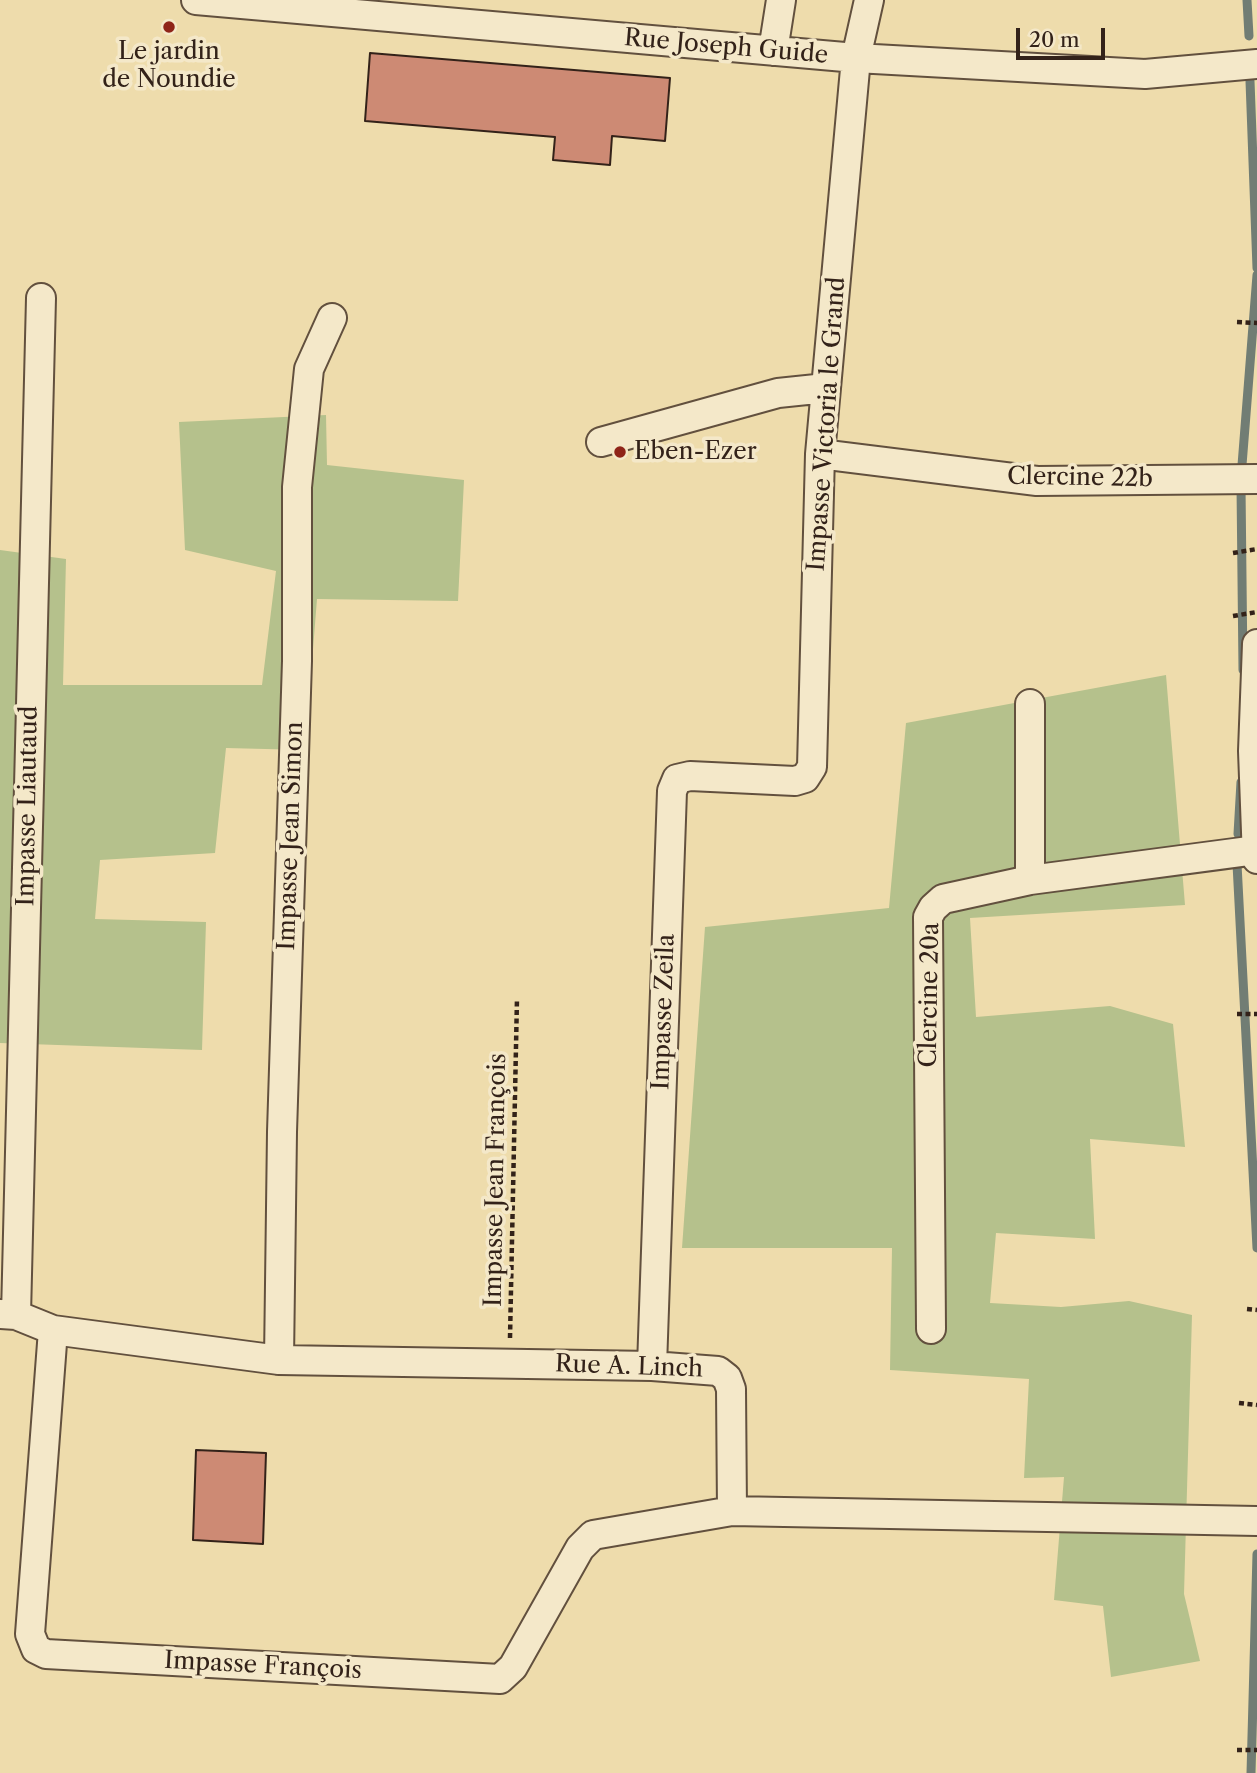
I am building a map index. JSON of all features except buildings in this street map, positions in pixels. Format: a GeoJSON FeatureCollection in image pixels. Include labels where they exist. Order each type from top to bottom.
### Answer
{"type":"FeatureCollection","features":[{"type":"Feature","properties":{"kind":"street","name":"Rue Joseph Guide"},"geometry":{"type":"LineString","coordinates":[[196,0],[320,5],[856,58],[1145,74],[1257,64]]}},
{"type":"Feature","properties":{"kind":"street"},"geometry":{"type":"LineString","coordinates":[[774,51],[780,0]]}},
{"type":"Feature","properties":{"kind":"street","name":"Impasse Victoria le Grand"},"geometry":{"type":"LineString","coordinates":[[795,781],[805,778],[812,767],[820,453],[856,58],[869,0]]}},
{"type":"Feature","properties":{"kind":"street","name":"Impasse Liautaud"},"geometry":{"type":"LineString","coordinates":[[8,1314],[41,298]]}},
{"type":"Feature","properties":{"kind":"street","name":"Impasse Jean Simon"},"geometry":{"type":"LineString","coordinates":[[279,1360],[282,1132],[297,661],[297,487],[309,369],[332,318]]}},
{"type":"Feature","properties":{"kind":"street"},"geometry":{"type":"LineString","coordinates":[[601,442],[778,393],[826,388]]}},
{"type":"Feature","properties":{"kind":"street","name":"Clercine 22b"},"geometry":{"type":"LineString","coordinates":[[820,453],[1037,481],[1245,479]]}},
{"type":"Feature","properties":{"kind":"street"},"geometry":{"type":"LineString","coordinates":[[1257,644],[1253,751],[1257,859]]}},
{"type":"Feature","properties":{"kind":"street"},"geometry":{"type":"LineString","coordinates":[[1030,704],[1030,880]]}},
{"type":"Feature","properties":{"kind":"street","name":"Impasse Zeila"},"geometry":{"type":"LineString","coordinates":[[652,1366],[672,791],[677,779],[690,776],[795,781]]}},
{"type":"Feature","properties":{"kind":"street","name":"Clercine 20a"},"geometry":{"type":"LineString","coordinates":[[931,1329],[928,917],[933,908],[943,899],[1030,880],[1257,850]]}},
{"type":"Feature","properties":{"kind":"street","name":"Rue A. Linch"},"geometry":{"type":"LineString","coordinates":[[8,1314],[53,1330],[279,1360],[652,1366],[718,1371],[727,1378],[731,1390],[732,1511]]}},
{"type":"Feature","properties":{"kind":"street","name":"Impasse François"},"geometry":{"type":"LineString","coordinates":[[53,1330],[30,1634],[36,1649],[46,1654],[500,1679],[513,1667],[579,1548],[593,1535],[732,1511]]}},
{"type":"Feature","properties":{"kind":"street"},"geometry":{"type":"LineString","coordinates":[[732,1511],[1252,1521]]}},
{"type":"Feature","properties":{"kind":"path"},"geometry":{"type":"LineString","coordinates":[[1237,322],[1257,323]]}},
{"type":"Feature","properties":{"kind":"path"},"geometry":{"type":"LineString","coordinates":[[1233,553],[1257,548]]}},
{"type":"Feature","properties":{"kind":"path"},"geometry":{"type":"LineString","coordinates":[[1233,616],[1257,612]]}},
{"type":"Feature","properties":{"kind":"path","name":"Impasse Jean François"},"geometry":{"type":"LineString","coordinates":[[509,1363],[517,998]]}},
{"type":"Feature","properties":{"kind":"path"},"geometry":{"type":"LineString","coordinates":[[1237,1014],[1257,1014]]}},
{"type":"Feature","properties":{"kind":"path"},"geometry":{"type":"LineString","coordinates":[[1247,1309],[1257,1310]]}},
{"type":"Feature","properties":{"kind":"path"},"geometry":{"type":"LineString","coordinates":[[1239,1403],[1257,1405]]}},
{"type":"Feature","properties":{"kind":"path"},"geometry":{"type":"LineString","coordinates":[[1237,1750],[1257,1750]]}},
{"type":"Feature","properties":{"kind":"green space"},"geometry":{"type":"Polygon","coordinates":[[[326,415],[327,465],[464,480],[458,601],[317,599],[305,750],[226,748],[215,853],[100,860],[95,919],[206,922],[202,1050],[0,1043],[0,550],[66,559],[63,685],[262,685],[276,571],[185,550],[179,422],[326,415]]]}},
{"type":"Feature","properties":{"kind":"green space"},"geometry":{"type":"Polygon","coordinates":[[[1166,675],[1185,905],[970,918],[976,1017],[1110,1006],[1173,1024],[1185,1147],[1090,1139],[1095,1239],[996,1233],[990,1303],[1061,1307],[1129,1301],[1192,1315],[1184,1594],[1200,1661],[1111,1677],[1103,1606],[1054,1600],[1064,1477],[1024,1478],[1029,1379],[890,1370],[892,1248],[682,1248],[705,927],[889,908],[906,723],[1166,675]]]}},
{"type":"Feature","properties":{"kind":"waterway"},"geometry":{"type":"LineString","coordinates":[[1247,0],[1249,36]]}},
{"type":"Feature","properties":{"kind":"waterway"},"geometry":{"type":"LineString","coordinates":[[1250,81],[1257,268]]}},
{"type":"Feature","properties":{"kind":"waterway"},"geometry":{"type":"LineString","coordinates":[[1242,465],[1257,275]]}},
{"type":"Feature","properties":{"kind":"waterway"},"geometry":{"type":"LineString","coordinates":[[1241,486],[1243,670]]}},
{"type":"Feature","properties":{"kind":"waterway"},"geometry":{"type":"LineString","coordinates":[[1238,834],[1241,782]]}},
{"type":"Feature","properties":{"kind":"waterway"},"geometry":{"type":"LineString","coordinates":[[1237,864],[1257,1248]]}},
{"type":"Feature","properties":{"kind":"waterway"},"geometry":{"type":"LineString","coordinates":[[1251,1773],[1257,1554]]}},
{"type":"Feature","properties":{"kind":"place","name":"Le jardin de Noundie"},"geometry":{"type":"Point","coordinates":[169,27]}},
{"type":"Feature","properties":{"kind":"place","name":"Eben-Ezer"},"geometry":{"type":"Point","coordinates":[620,452]}}]}
